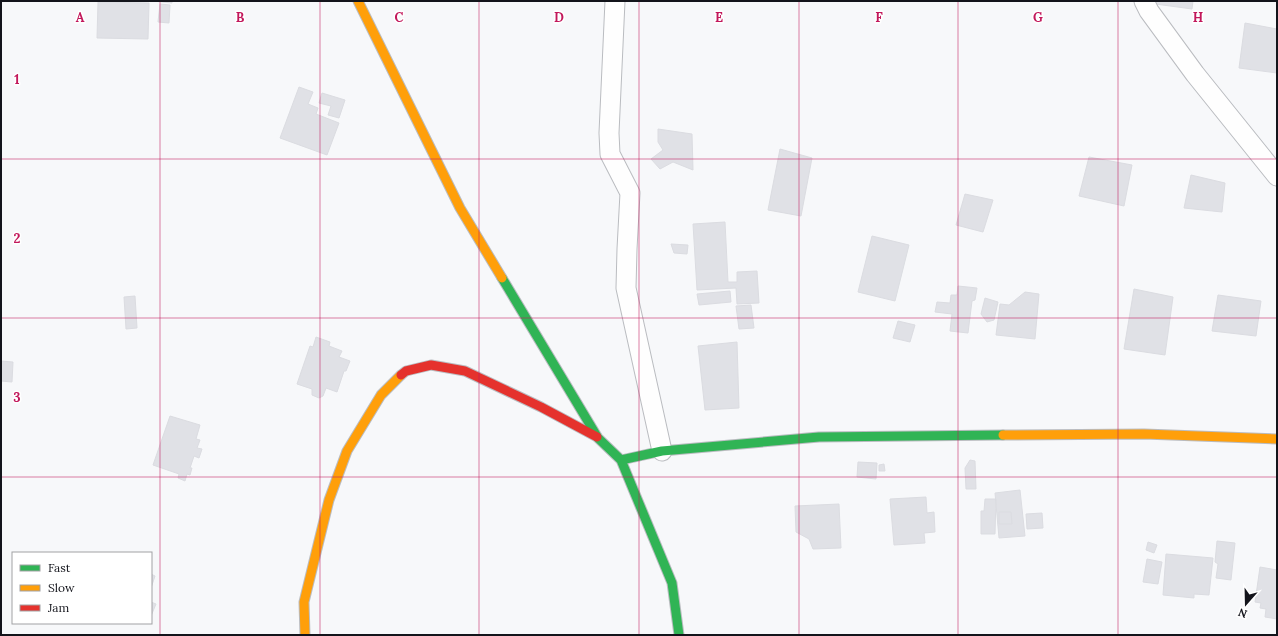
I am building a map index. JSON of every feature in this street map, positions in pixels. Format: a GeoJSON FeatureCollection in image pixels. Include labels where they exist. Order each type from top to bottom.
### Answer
{"type":"FeatureCollection","features":[{"type":"Feature","properties":{"kind":"street"},"geometry":{"type":"LineString","coordinates":[[358,1],[460,208],[598,438]]}},
{"type":"Feature","properties":{"kind":"street"},"geometry":{"type":"LineString","coordinates":[[615,1],[609,133],[610,154],[630,193],[626,288],[662,452]]}},
{"type":"Feature","properties":{"kind":"street"},"geometry":{"type":"LineString","coordinates":[[1144,1],[1149,11],[1195,74],[1277,176]]}},
{"type":"Feature","properties":{"kind":"street"},"geometry":{"type":"LineString","coordinates":[[305,635],[304,602],[328,500],[347,451],[381,395],[406,371],[431,365],[465,371],[541,407],[598,438],[621,460],[672,583],[679,635]]}},
{"type":"Feature","properties":{"kind":"street"},"geometry":{"type":"LineString","coordinates":[[621,460],[662,452],[819,437],[1144,434],[1277,439]]}},
{"type":"Feature","properties":{"kind":"building"},"geometry":{"type":"Polygon","coordinates":[[[153,1],[172,1],[172,3],[153,1]]]}},
{"type":"Feature","properties":{"kind":"building"},"geometry":{"type":"Polygon","coordinates":[[[1148,1],[1193,1],[1192,9],[1148,3],[1148,1]]]}},
{"type":"Feature","properties":{"kind":"building"},"geometry":{"type":"Polygon","coordinates":[[[98,2],[149,3],[148,39],[97,38],[98,2]]]}},
{"type":"Feature","properties":{"kind":"building"},"geometry":{"type":"Polygon","coordinates":[[[160,4],[170,5],[169,23],[158,22],[160,4]]]}},
{"type":"Feature","properties":{"kind":"building"},"geometry":{"type":"Polygon","coordinates":[[[1245,23],[1277,29],[1277,73],[1239,68],[1245,23]]]}},
{"type":"Feature","properties":{"kind":"building"},"geometry":{"type":"Polygon","coordinates":[[[299,87],[313,92],[308,104],[318,108],[316,114],[339,123],[327,155],[280,138],[299,87]]]}},
{"type":"Feature","properties":{"kind":"building"},"geometry":{"type":"Polygon","coordinates":[[[322,93],[345,100],[339,118],[328,115],[331,106],[319,103],[322,93]]]}},
{"type":"Feature","properties":{"kind":"building"},"geometry":{"type":"Polygon","coordinates":[[[658,129],[692,134],[693,170],[673,162],[660,169],[651,159],[663,150],[658,142],[658,129]]]}},
{"type":"Feature","properties":{"kind":"building"},"geometry":{"type":"Polygon","coordinates":[[[780,149],[812,158],[801,216],[768,210],[780,149]]]}},
{"type":"Feature","properties":{"kind":"building"},"geometry":{"type":"Polygon","coordinates":[[[1089,157],[1132,165],[1124,206],[1079,196],[1089,157]]]}},
{"type":"Feature","properties":{"kind":"building"},"geometry":{"type":"Polygon","coordinates":[[[1191,175],[1225,183],[1222,212],[1184,208],[1191,175]]]}},
{"type":"Feature","properties":{"kind":"building"},"geometry":{"type":"Polygon","coordinates":[[[965,194],[993,200],[983,232],[956,225],[965,194]]]}},
{"type":"Feature","properties":{"kind":"building"},"geometry":{"type":"Polygon","coordinates":[[[725,222],[728,282],[737,282],[737,272],[757,271],[759,303],[737,304],[736,288],[697,290],[693,224],[725,222]]]}},
{"type":"Feature","properties":{"kind":"building"},"geometry":{"type":"Polygon","coordinates":[[[872,236],[909,245],[895,301],[858,292],[872,236]]]}},
{"type":"Feature","properties":{"kind":"building"},"geometry":{"type":"Polygon","coordinates":[[[671,244],[688,245],[687,254],[674,253],[671,244]]]}},
{"type":"Feature","properties":{"kind":"building"},"geometry":{"type":"Polygon","coordinates":[[[958,286],[977,288],[975,300],[972,301],[968,333],[950,331],[952,314],[935,312],[937,302],[950,303],[951,295],[957,295],[958,286]]]}},
{"type":"Feature","properties":{"kind":"building"},"geometry":{"type":"Polygon","coordinates":[[[1134,289],[1173,297],[1165,355],[1124,349],[1134,289]]]}},
{"type":"Feature","properties":{"kind":"building"},"geometry":{"type":"Polygon","coordinates":[[[730,291],[731,302],[699,305],[697,294],[730,291]]]}},
{"type":"Feature","properties":{"kind":"building"},"geometry":{"type":"Polygon","coordinates":[[[1025,292],[1039,294],[1035,339],[996,335],[1000,304],[1009,305],[1025,292]]]}},
{"type":"Feature","properties":{"kind":"building"},"geometry":{"type":"Polygon","coordinates":[[[1218,295],[1261,301],[1256,336],[1212,331],[1218,295]]]}},
{"type":"Feature","properties":{"kind":"building"},"geometry":{"type":"Polygon","coordinates":[[[135,296],[137,328],[126,329],[124,297],[135,296]]]}},
{"type":"Feature","properties":{"kind":"building"},"geometry":{"type":"Polygon","coordinates":[[[985,298],[998,302],[994,320],[987,322],[981,314],[985,298]]]}},
{"type":"Feature","properties":{"kind":"building"},"geometry":{"type":"Polygon","coordinates":[[[751,305],[754,328],[739,329],[736,306],[751,305]]]}},
{"type":"Feature","properties":{"kind":"building"},"geometry":{"type":"Polygon","coordinates":[[[898,321],[915,325],[910,342],[893,338],[898,321]]]}},
{"type":"Feature","properties":{"kind":"building"},"geometry":{"type":"Polygon","coordinates":[[[316,337],[330,342],[329,346],[342,351],[339,357],[350,361],[346,371],[344,371],[337,392],[326,388],[323,396],[319,398],[312,395],[312,389],[297,384],[310,346],[313,347],[316,337]]]}},
{"type":"Feature","properties":{"kind":"building"},"geometry":{"type":"Polygon","coordinates":[[[737,342],[739,408],[705,410],[698,346],[737,342]]]}},
{"type":"Feature","properties":{"kind":"building"},"geometry":{"type":"Polygon","coordinates":[[[1,361],[13,362],[12,382],[1,381],[1,361]]]}},
{"type":"Feature","properties":{"kind":"building"},"geometry":{"type":"Polygon","coordinates":[[[170,416],[200,425],[196,439],[200,440],[197,448],[202,449],[199,458],[194,456],[190,468],[192,468],[190,475],[187,474],[185,481],[178,478],[179,474],[153,465],[170,416]]]}},
{"type":"Feature","properties":{"kind":"building"},"geometry":{"type":"Polygon","coordinates":[[[970,460],[975,461],[976,489],[966,489],[965,468],[970,460]]]}},
{"type":"Feature","properties":{"kind":"building"},"geometry":{"type":"Polygon","coordinates":[[[858,462],[877,463],[876,479],[857,477],[858,462]]]}},
{"type":"Feature","properties":{"kind":"building"},"geometry":{"type":"Polygon","coordinates":[[[884,464],[885,471],[879,471],[879,465],[884,464]]]}},
{"type":"Feature","properties":{"kind":"building"},"geometry":{"type":"Polygon","coordinates":[[[1020,490],[1025,536],[999,538],[995,493],[1020,490]]]}},
{"type":"Feature","properties":{"kind":"building"},"geometry":{"type":"Polygon","coordinates":[[[926,497],[927,513],[934,512],[935,532],[924,533],[925,543],[894,545],[890,499],[926,497]]]}},
{"type":"Feature","properties":{"kind":"building"},"geometry":{"type":"Polygon","coordinates":[[[985,499],[996,499],[995,534],[981,534],[981,511],[984,511],[985,499]]]}},
{"type":"Feature","properties":{"kind":"building"},"geometry":{"type":"Polygon","coordinates":[[[839,504],[841,548],[813,549],[809,539],[796,532],[795,506],[839,504]]]}},
{"type":"Feature","properties":{"kind":"building"},"geometry":{"type":"Polygon","coordinates":[[[999,512],[1011,512],[1012,524],[999,524],[999,512]]]}},
{"type":"Feature","properties":{"kind":"building"},"geometry":{"type":"Polygon","coordinates":[[[1042,513],[1043,528],[1027,529],[1026,514],[1042,513]]]}},
{"type":"Feature","properties":{"kind":"building"},"geometry":{"type":"Polygon","coordinates":[[[1217,541],[1235,543],[1231,580],[1216,578],[1218,564],[1215,562],[1217,541]]]}},
{"type":"Feature","properties":{"kind":"building"},"geometry":{"type":"Polygon","coordinates":[[[1148,542],[1157,545],[1154,553],[1146,550],[1148,542]]]}},
{"type":"Feature","properties":{"kind":"building"},"geometry":{"type":"Polygon","coordinates":[[[1166,554],[1213,558],[1209,595],[1194,594],[1194,598],[1163,595],[1166,554]]]}},
{"type":"Feature","properties":{"kind":"building"},"geometry":{"type":"Polygon","coordinates":[[[1147,559],[1162,562],[1158,584],[1143,582],[1147,559]]]}},
{"type":"Feature","properties":{"kind":"building"},"geometry":{"type":"Polygon","coordinates":[[[1260,567],[1277,570],[1277,619],[1265,617],[1266,609],[1260,608],[1261,603],[1255,602],[1260,567]]]}},
{"type":"Feature","properties":{"kind":"building"},"geometry":{"type":"Polygon","coordinates":[[[152,574],[155,576],[152,585],[152,574]]]}},
{"type":"Feature","properties":{"kind":"building"},"geometry":{"type":"Polygon","coordinates":[[[152,602],[156,604],[152,614],[152,602]]]}},
{"type":"Feature","properties":{"kind":"traffic: fast"},"geometry":{"type":"LineString","coordinates":[[502,278],[598,438],[621,460],[672,583],[679,635]]}},
{"type":"Feature","properties":{"kind":"traffic: fast"},"geometry":{"type":"LineString","coordinates":[[621,460],[662,451],[819,437],[1003,435]]}},
{"type":"Feature","properties":{"kind":"traffic: slow"},"geometry":{"type":"LineString","coordinates":[[358,1],[460,208],[502,278]]}},
{"type":"Feature","properties":{"kind":"traffic: slow"},"geometry":{"type":"LineString","coordinates":[[305,635],[304,602],[329,500],[347,451],[381,395],[401,375]]}},
{"type":"Feature","properties":{"kind":"traffic: slow"},"geometry":{"type":"LineString","coordinates":[[1003,435],[1144,434],[1277,439]]}},
{"type":"Feature","properties":{"kind":"traffic: jam"},"geometry":{"type":"LineString","coordinates":[[401,375],[406,371],[431,365],[465,371],[541,407],[597,437]]}}]}
